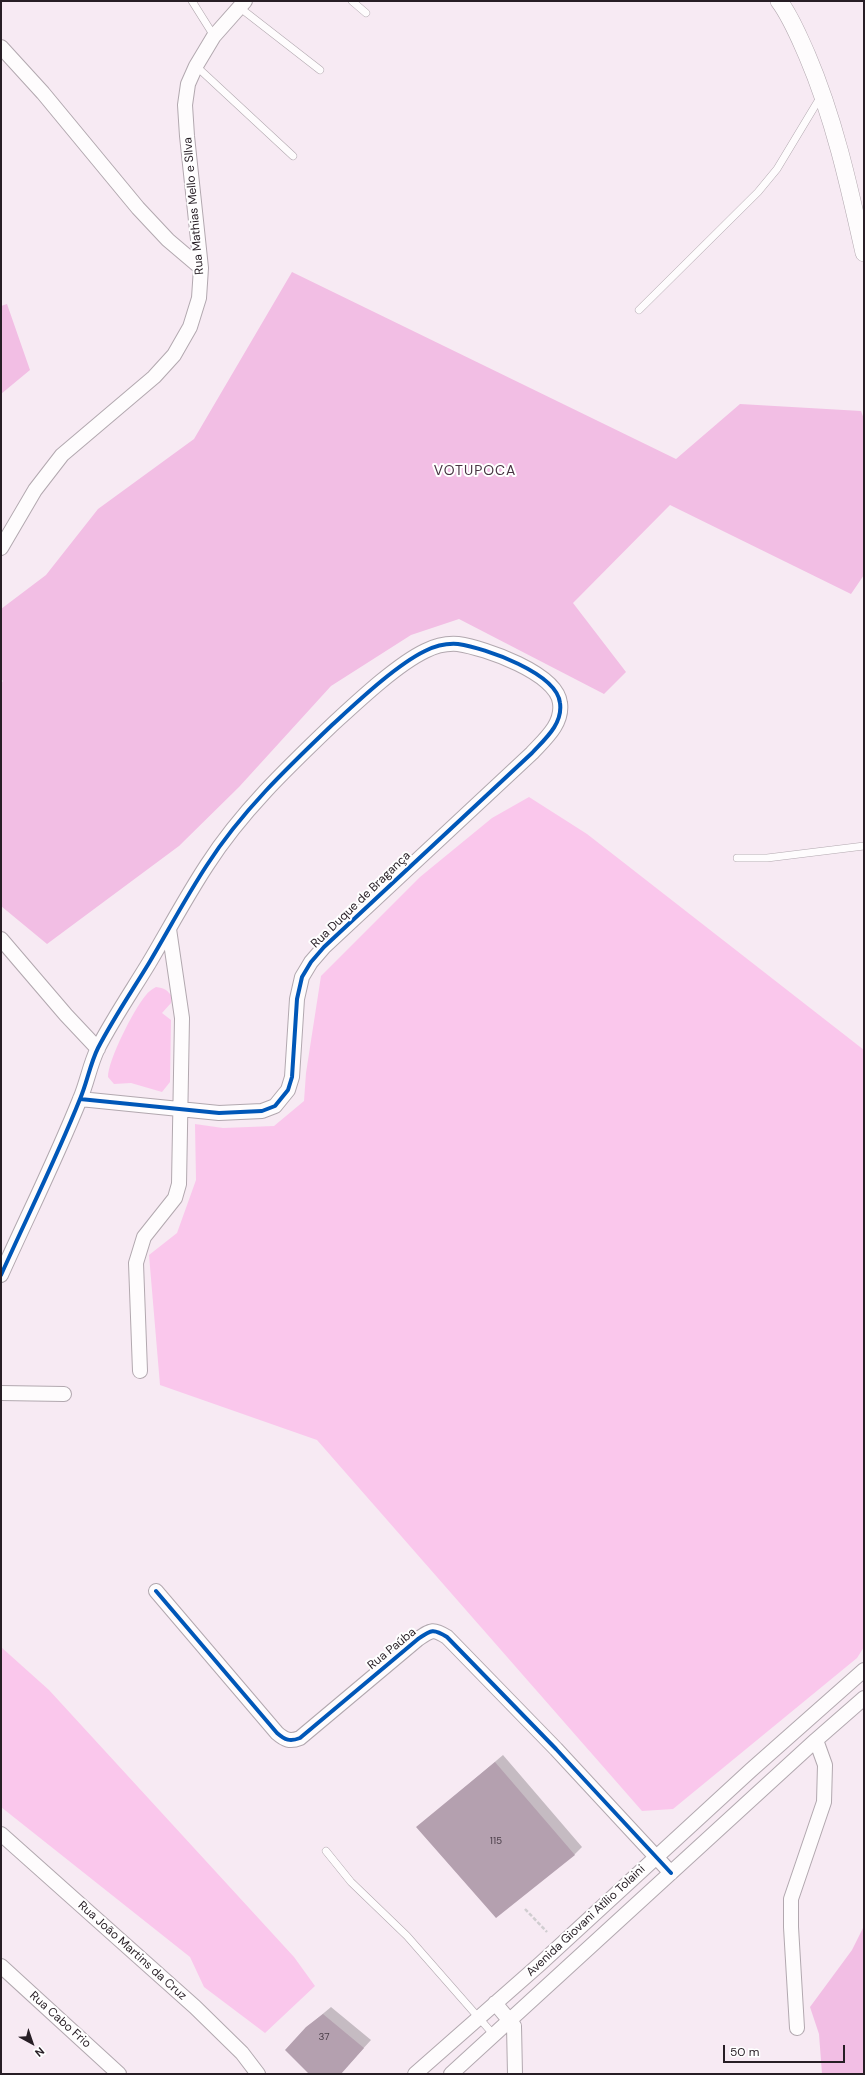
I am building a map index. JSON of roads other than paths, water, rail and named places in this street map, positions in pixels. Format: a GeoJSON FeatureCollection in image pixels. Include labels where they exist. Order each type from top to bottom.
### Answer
{"type":"FeatureCollection","features":[{"type":"Feature","properties":{"kind":"street"},"geometry":{"type":"LineString","coordinates":[[779,1],[799,37],[823,93],[858,207],[864,253]]}},
{"type":"Feature","properties":{"kind":"street","name":"Rua Mathias Mello e SIlva"},"geometry":{"type":"LineString","coordinates":[[1,548],[36,490],[62,455],[154,377],[174,355],[190,327],[197,305],[201,268],[185,105],[188,84],[196,66],[214,36],[242,4]]}},
{"type":"Feature","properties":{"kind":"street"},"geometry":{"type":"LineString","coordinates":[[1,47],[43,93],[138,208],[168,240],[201,268]]}},
{"type":"Feature","properties":{"kind":"street","name":"Rua Duque de Bragança"},"geometry":{"type":"LineString","coordinates":[[80,1099],[219,1113],[262,1110],[275,1106],[283,1098],[292,1077],[297,999],[302,977],[311,962],[324,946],[532,753],[551,732],[558,719],[561,706],[558,694],[552,686],[540,676],[484,650],[456,644],[438,645],[422,652],[391,674],[289,766],[246,813],[208,864],[169,929]]}},
{"type":"Feature","properties":{"kind":"street"},"geometry":{"type":"LineString","coordinates":[[2,1272],[80,1099],[98,1049],[169,929]]}},
{"type":"Feature","properties":{"kind":"street"},"geometry":{"type":"LineString","coordinates":[[140,1371],[136,1263],[144,1237],[175,1198],[179,1184],[182,1018],[169,929]]}},
{"type":"Feature","properties":{"kind":"street"},"geometry":{"type":"LineString","coordinates":[[1,940],[66,1015],[98,1049]]}},
{"type":"Feature","properties":{"kind":"street"},"geometry":{"type":"LineString","coordinates":[[1,1393],[64,1394]]}},
{"type":"Feature","properties":{"kind":"street","name":"Rua Paúba"},"geometry":{"type":"LineString","coordinates":[[156,1591],[273,1728],[285,1740],[300,1738],[418,1639],[432,1630],[437,1630],[447,1637],[656,1857]]}},
{"type":"Feature","properties":{"kind":"street","name":"Avenida Giovani Atílio Tolaini"},"geometry":{"type":"LineString","coordinates":[[415,2074],[540,1964],[656,1857],[864,1670]]}},
{"type":"Feature","properties":{"kind":"street","name":"Avenida Giovani Atílio Tolaini"},"geometry":{"type":"LineString","coordinates":[[451,2074],[493,2034],[864,1698]]}},
{"type":"Feature","properties":{"kind":"street"},"geometry":{"type":"LineString","coordinates":[[797,2028],[791,1927],[791,1899],[824,1802],[825,1765],[816,1740]]}},
{"type":"Feature","properties":{"kind":"street","name":"Rua João Martins da Cruz"},"geometry":{"type":"LineString","coordinates":[[1,1834],[195,2007],[242,2054],[258,2074]]}},
{"type":"Feature","properties":{"kind":"street"},"geometry":{"type":"LineString","coordinates":[[656,1857],[671,1873]]}},
{"type":"Feature","properties":{"kind":"street","name":"Rua Cabo Frio"},"geometry":{"type":"LineString","coordinates":[[1,1966],[119,2074]]}},
{"type":"Feature","properties":{"kind":"street"},"geometry":{"type":"LineString","coordinates":[[495,2003],[510,2019],[514,2026],[516,2074]]}},
{"type":"Feature","properties":{"kind":"lane"},"geometry":{"type":"LineString","coordinates":[[192,1],[214,36]]}},
{"type":"Feature","properties":{"kind":"lane"},"geometry":{"type":"LineString","coordinates":[[352,1],[366,13]]}},
{"type":"Feature","properties":{"kind":"lane"},"geometry":{"type":"LineString","coordinates":[[242,4],[320,70]]}},
{"type":"Feature","properties":{"kind":"lane"},"geometry":{"type":"LineString","coordinates":[[196,66],[293,156]]}},
{"type":"Feature","properties":{"kind":"lane"},"geometry":{"type":"LineString","coordinates":[[639,310],[758,192],[778,169],[823,93]]}},
{"type":"Feature","properties":{"kind":"lane"},"geometry":{"type":"LineString","coordinates":[[737,858],[767,858],[864,846]]}},
{"type":"Feature","properties":{"kind":"lane"},"geometry":{"type":"LineString","coordinates":[[326,1851],[351,1882],[407,1936],[493,2034]]}},
{"type":"Feature","properties":{"kind":"district","name":"VOTUPOCA"},"geometry":{"type":"Point","coordinates":[475,471]}}]}
